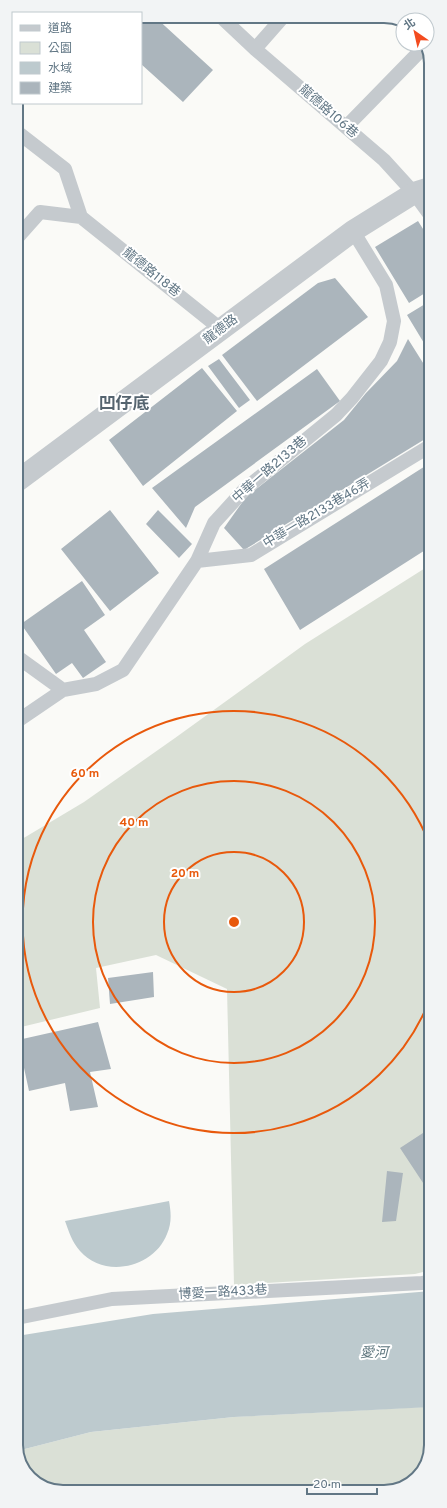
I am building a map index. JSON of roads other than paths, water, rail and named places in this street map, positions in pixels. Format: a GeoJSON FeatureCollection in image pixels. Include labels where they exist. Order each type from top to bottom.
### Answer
{"type":"FeatureCollection","features":[{"type":"Feature","properties":{"kind":"street","name":"龍德路"},"geometry":{"type":"LineString","coordinates":[[23,471],[222,330],[353,231],[422,190]]}},
{"type":"Feature","properties":{"kind":"lane","name":"龍德路106巷"},"geometry":{"type":"LineString","coordinates":[[227,23],[255,49],[384,160],[422,190]]}},
{"type":"Feature","properties":{"kind":"lane"},"geometry":{"type":"LineString","coordinates":[[255,49],[278,23]]}},
{"type":"Feature","properties":{"kind":"lane"},"geometry":{"type":"LineString","coordinates":[[346,127],[420,52]]}},
{"type":"Feature","properties":{"kind":"lane"},"geometry":{"type":"LineString","coordinates":[[23,136],[65,169],[81,217],[40,212],[23,231]]}},
{"type":"Feature","properties":{"kind":"lane","name":"龍德路118巷"},"geometry":{"type":"LineString","coordinates":[[81,217],[222,330]]}},
{"type":"Feature","properties":{"kind":"lane","name":"中華一路2133巷"},"geometry":{"type":"LineString","coordinates":[[23,717],[63,690],[96,684],[123,670],[197,561],[214,523],[245,489],[336,415],[352,398],[380,361],[390,342],[394,321],[386,285],[353,231]]}},
{"type":"Feature","properties":{"kind":"lane","name":"中華一路2133巷46弄"},"geometry":{"type":"LineString","coordinates":[[197,561],[251,555],[424,450]]}},
{"type":"Feature","properties":{"kind":"lane"},"geometry":{"type":"LineString","coordinates":[[23,661],[63,690]]}},
{"type":"Feature","properties":{"kind":"lane","name":"博愛一路433巷"},"geometry":{"type":"LineString","coordinates":[[23,1317],[112,1299],[424,1283]]}},
{"type":"Feature","properties":{"kind":"water"},"geometry":{"type":"Polygon","coordinates":[[[169,1201],[171,1213],[170,1226],[161,1246],[140,1262],[128,1266],[115,1267],[102,1265],[90,1260],[75,1244],[65,1221],[169,1201]]]}},
{"type":"Feature","properties":{"kind":"water","name":"愛河"},"geometry":{"type":"Polygon","coordinates":[[[424,1292],[424,1407],[234,1417],[91,1432],[24,1449],[23,1335],[153,1314],[424,1292]]]}},
{"type":"Feature","properties":{"kind":"district","name":"凹仔底"},"geometry":{"type":"Point","coordinates":[124,405]}}]}
